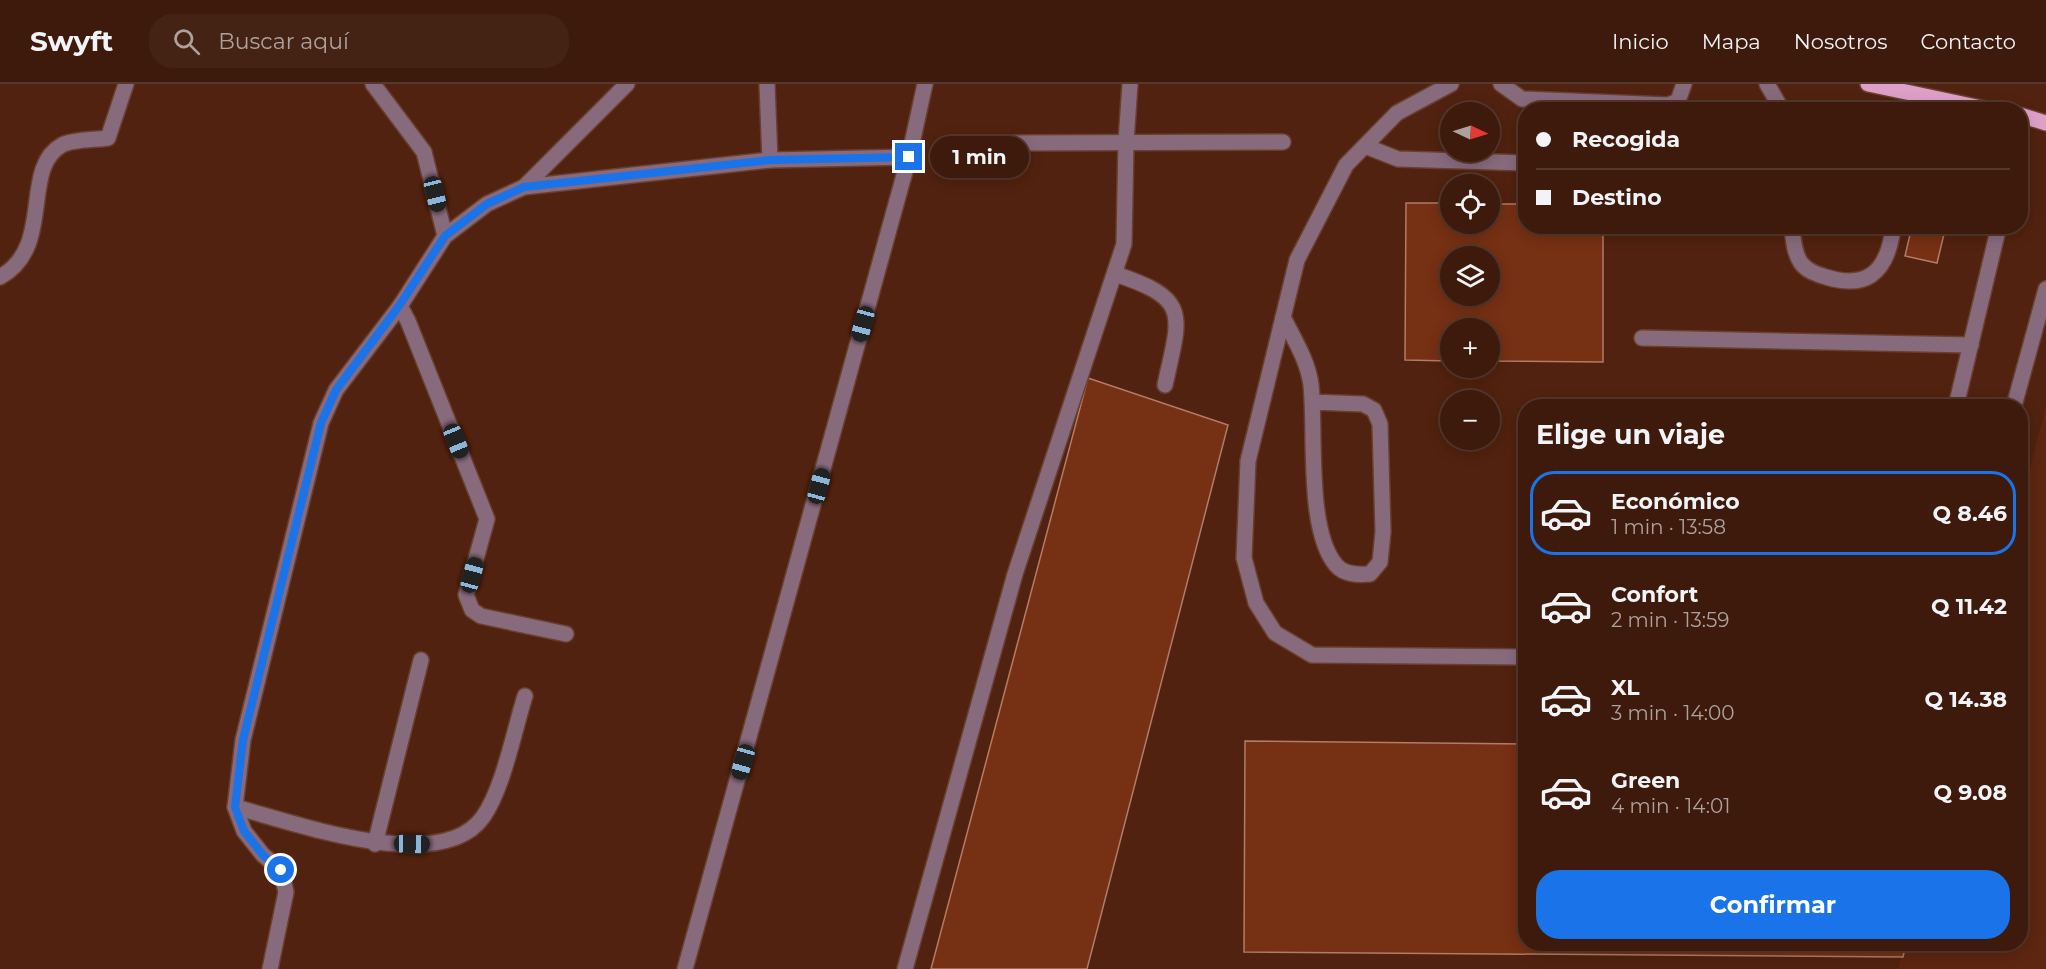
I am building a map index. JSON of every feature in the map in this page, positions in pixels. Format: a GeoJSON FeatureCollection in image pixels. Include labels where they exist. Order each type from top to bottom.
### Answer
{"type":"FeatureCollection","features":[{"type":"Feature","properties":{"kind":"main road"},"geometry":{"type":"LineString","coordinates":[[1868,84],[1946,102]]}},
{"type":"Feature","properties":{"kind":"main road"},"geometry":{"type":"LineString","coordinates":[[2028,118],[2046,123]]}},
{"type":"Feature","properties":{"kind":"lane"},"geometry":{"type":"LineString","coordinates":[[0,277],[14,269],[28,250],[45,160],[63,145],[108,138],[126,84]]}},
{"type":"Feature","properties":{"kind":"lane"},"geometry":{"type":"LineString","coordinates":[[373,84],[424,152],[445,236]]}},
{"type":"Feature","properties":{"kind":"lane"},"geometry":{"type":"LineString","coordinates":[[524,187],[627,84]]}},
{"type":"Feature","properties":{"kind":"lane"},"geometry":{"type":"LineString","coordinates":[[767,84],[770,160]]}},
{"type":"Feature","properties":{"kind":"lane"},"geometry":{"type":"LineString","coordinates":[[685,969],[909,157],[925,84]]}},
{"type":"Feature","properties":{"kind":"lane"},"geometry":{"type":"LineString","coordinates":[[905,969],[1015,574],[1124,244],[1125,142],[1130,84]]}},
{"type":"Feature","properties":{"kind":"lane"},"geometry":{"type":"LineString","coordinates":[[1451,84],[1396,112],[1346,165],[1297,260],[1248,461],[1244,558],[1256,603],[1275,633],[1312,655],[1518,657]]}},
{"type":"Feature","properties":{"kind":"lane"},"geometry":{"type":"LineString","coordinates":[[1501,84],[1522,99],[1576,102]]}},
{"type":"Feature","properties":{"kind":"lane"},"geometry":{"type":"LineString","coordinates":[[1676,102],[1684,84]]}},
{"type":"Feature","properties":{"kind":"lane"},"geometry":{"type":"LineString","coordinates":[[1767,84],[1777,102]]}},
{"type":"Feature","properties":{"kind":"lane"},"geometry":{"type":"LineString","coordinates":[[986,143],[1283,142]]}},
{"type":"Feature","properties":{"kind":"lane"},"geometry":{"type":"LineString","coordinates":[[1365,146],[1398,159],[1518,163]]}},
{"type":"Feature","properties":{"kind":"lane"},"geometry":{"type":"LineString","coordinates":[[270,969],[286,892],[281,870],[263,855],[244,831],[235,807],[243,740],[321,423],[336,390],[399,306],[445,236],[487,204],[524,187],[770,160],[909,157]]}},
{"type":"Feature","properties":{"kind":"lane"},"geometry":{"type":"LineString","coordinates":[[1793,234],[1796,252],[1801,263],[1812,272],[1839,281],[1860,281],[1874,273],[1883,265],[1892,235]]}},
{"type":"Feature","properties":{"kind":"lane"},"geometry":{"type":"LineString","coordinates":[[1958,399],[1997,234]]}},
{"type":"Feature","properties":{"kind":"lane"},"geometry":{"type":"LineString","coordinates":[[1115,274],[1145,284],[1163,294],[1173,304],[1177,318],[1164,385]]}},
{"type":"Feature","properties":{"kind":"lane"},"geometry":{"type":"LineString","coordinates":[[2016,399],[2046,289]]}},
{"type":"Feature","properties":{"kind":"lane"},"geometry":{"type":"LineString","coordinates":[[399,306],[408,321],[487,519],[466,595],[472,610],[481,616],[566,634]]}},
{"type":"Feature","properties":{"kind":"lane"},"geometry":{"type":"LineString","coordinates":[[1283,317],[1308,366],[1312,402],[1316,501],[1324,543],[1336,566],[1353,575],[1370,574],[1380,562],[1383,532],[1380,424],[1374,410],[1363,404],[1312,402]]}},
{"type":"Feature","properties":{"kind":"lane"},"geometry":{"type":"LineString","coordinates":[[1642,338],[1971,345]]}},
{"type":"Feature","properties":{"kind":"lane"},"geometry":{"type":"LineString","coordinates":[[375,844],[421,660]]}},
{"type":"Feature","properties":{"kind":"lane"},"geometry":{"type":"LineString","coordinates":[[235,807],[375,844],[431,844],[457,838],[482,819],[494,798],[525,696]]}},
{"type":"Feature","properties":{"kind":"shaded area"},"geometry":{"type":"Polygon","coordinates":[[[2046,406],[2046,969],[1898,969],[1903,951],[2028,951],[2028,476],[2046,406]]]}},
{"type":"Feature","properties":{"kind":"building"},"geometry":{"type":"Polygon","coordinates":[[[1406,203],[1440,203],[1440,234],[1500,234],[1500,204],[1518,204],[1518,234],[1603,234],[1603,362],[1500,361],[1500,318],[1440,318],[1440,361],[1405,360],[1406,203]]]}},
{"type":"Feature","properties":{"kind":"building"},"geometry":{"type":"Polygon","coordinates":[[[1910,234],[1944,234],[1937,263],[1905,256],[1910,234]]]}},
{"type":"Feature","properties":{"kind":"building"},"geometry":{"type":"Polygon","coordinates":[[[1088,378],[1228,425],[1087,969],[931,969],[1088,378]]]}},
{"type":"Feature","properties":{"kind":"building"},"geometry":{"type":"Polygon","coordinates":[[[1245,741],[1518,744],[1518,951],[1904,951],[1903,957],[1244,952],[1245,741]]]}},
{"type":"Feature","properties":{"kind":"route"},"geometry":{"type":"LineString","coordinates":[[281,870],[263,855],[244,831],[235,807],[243,740],[321,423],[336,390],[399,306],[445,236],[487,204],[524,187],[770,160],[909,157]]}}]}
